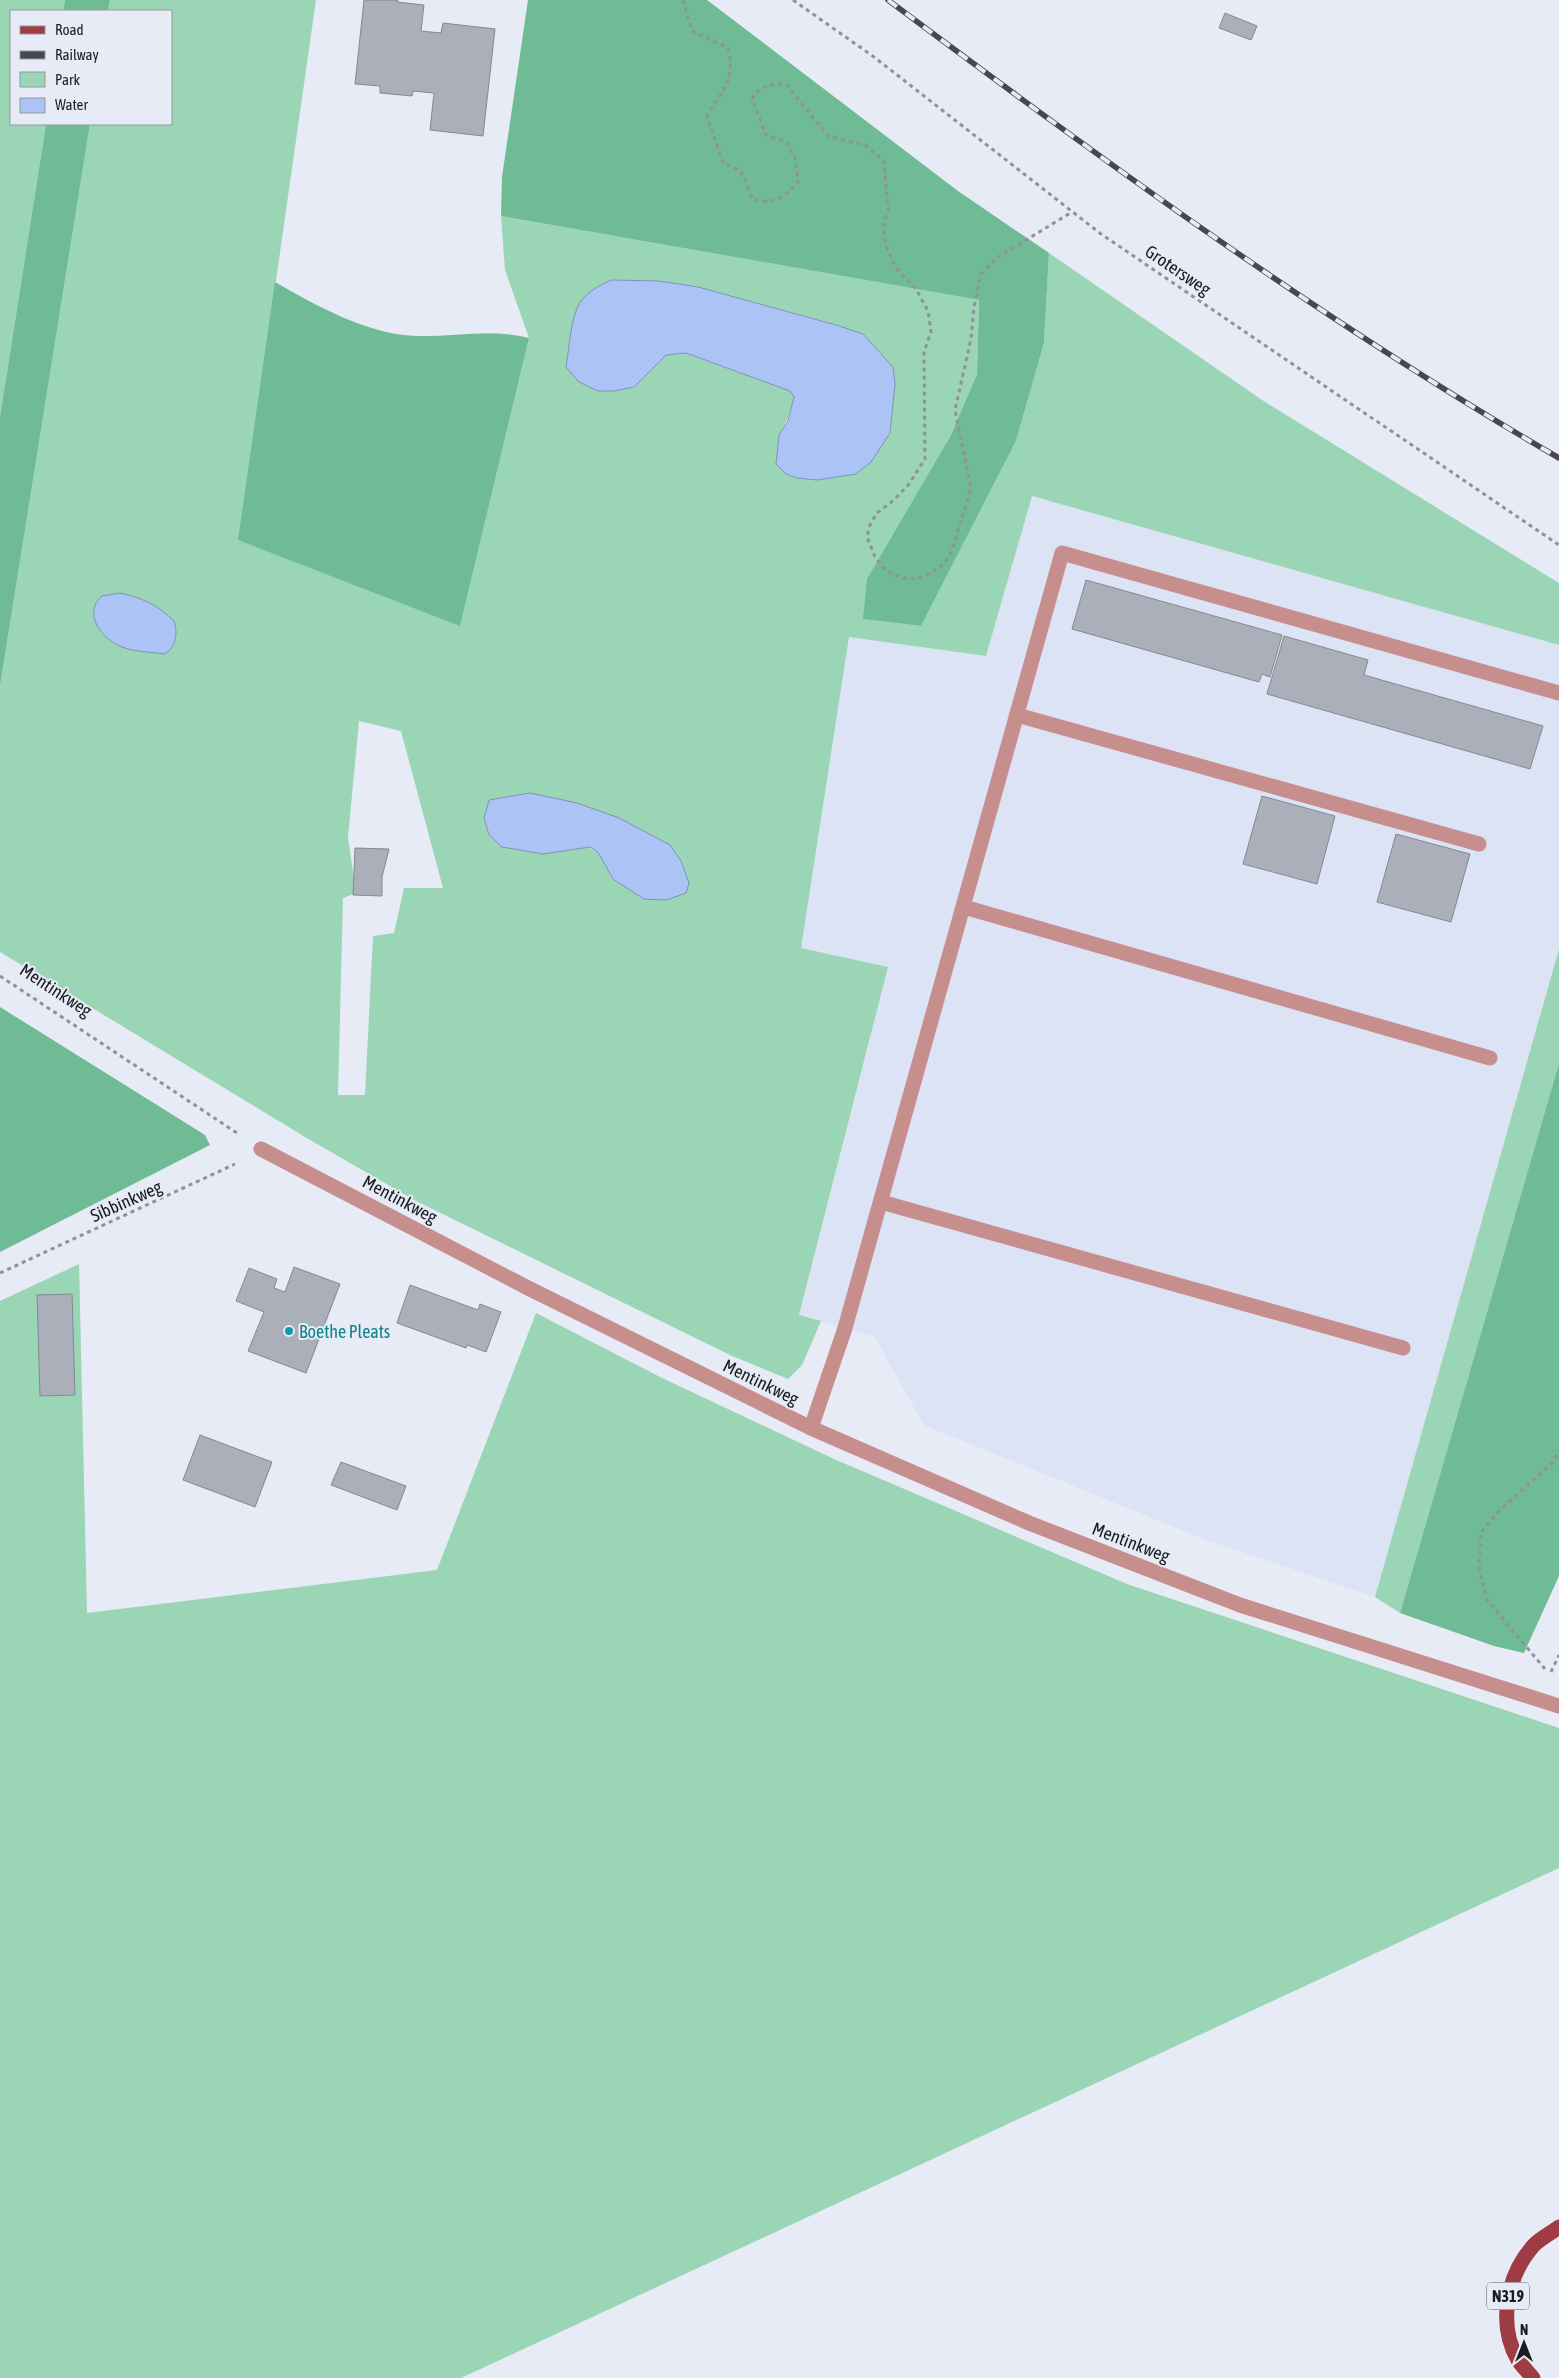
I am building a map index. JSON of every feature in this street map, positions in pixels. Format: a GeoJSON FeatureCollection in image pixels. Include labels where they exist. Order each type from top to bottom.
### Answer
{"type":"FeatureCollection","features":[{"type":"Feature","properties":{"kind":"main road","name":"N319"},"geometry":{"type":"LineString","coordinates":[[1532,2378],[1518,2359],[1508,2330],[1507,2299],[1516,2269],[1535,2244],[1559,2227]]}},
{"type":"Feature","properties":{"kind":"street"},"geometry":{"type":"LineString","coordinates":[[811,1428],[846,1328],[1062,553],[1559,693]]}},
{"type":"Feature","properties":{"kind":"street"},"geometry":{"type":"LineString","coordinates":[[1017,715],[1479,844]]}},
{"type":"Feature","properties":{"kind":"street"},"geometry":{"type":"LineString","coordinates":[[964,907],[1490,1058]]}},
{"type":"Feature","properties":{"kind":"street","name":"Mentinkweg"},"geometry":{"type":"LineString","coordinates":[[261,1149],[528,1288],[811,1428],[1030,1523],[1240,1604],[1559,1706]]}},
{"type":"Feature","properties":{"kind":"street"},"geometry":{"type":"LineString","coordinates":[[881,1202],[1403,1348]]}},
{"type":"Feature","properties":{"kind":"path"},"geometry":{"type":"LineString","coordinates":[[683,0],[692,31],[728,48],[732,62],[730,82],[707,116],[723,163],[742,171],[752,198],[762,202],[773,201],[786,196],[798,182],[796,160],[786,142],[766,135],[753,105],[752,99],[758,89],[772,84],[786,84],[828,136],[865,145],[884,162],[888,210],[883,227],[886,246],[896,268],[916,289],[928,311],[931,332],[924,352],[925,460],[909,484],[894,500],[877,513],[870,525],[867,537],[875,557],[886,571],[902,578],[917,579],[931,573],[945,563],[958,532],[971,488],[955,410],[971,339],[980,274],[994,259],[1072,212]]}},
{"type":"Feature","properties":{"kind":"path","name":"Grotersweg"},"geometry":{"type":"LineString","coordinates":[[793,0],[874,58],[1101,234],[1559,545]]}},
{"type":"Feature","properties":{"kind":"path","name":"Mentinkweg"},"geometry":{"type":"LineString","coordinates":[[0,976],[261,1149]]}},
{"type":"Feature","properties":{"kind":"path","name":"Sibbinkweg"},"geometry":{"type":"LineString","coordinates":[[0,1273],[222,1172],[261,1149]]}},
{"type":"Feature","properties":{"kind":"path"},"geometry":{"type":"LineString","coordinates":[[1559,1450],[1553,1462],[1501,1509],[1480,1532],[1479,1569],[1487,1600],[1550,1675],[1559,1654]]}},
{"type":"Feature","properties":{"kind":"shaded area"},"geometry":{"type":"Polygon","coordinates":[[[1032,496],[1559,645],[1559,949],[1375,1597],[1206,1540],[924,1425],[874,1336],[799,1316],[888,967],[800,948],[849,636],[986,656],[1032,496]]]}},
{"type":"Feature","properties":{"kind":"green space"},"geometry":{"type":"Polygon","coordinates":[[[0,0],[65,0],[63,10],[10,10],[10,125],[46,125],[0,417],[0,0]]]}},
{"type":"Feature","properties":{"kind":"green space"},"geometry":{"type":"Polygon","coordinates":[[[65,0],[110,0],[108,10],[63,10],[65,0]]]}},
{"type":"Feature","properties":{"kind":"green space"},"geometry":{"type":"Polygon","coordinates":[[[110,0],[316,0],[239,540],[460,625],[529,338],[505,270],[501,216],[979,300],[977,374],[950,437],[864,619],[921,626],[1016,441],[1044,343],[1049,253],[1262,400],[1559,583],[1559,645],[1032,496],[986,656],[849,637],[801,948],[888,967],[799,1315],[821,1321],[802,1365],[788,1379],[730,1355],[416,1201],[305,1137],[0,952],[0,686],[90,125],[172,125],[172,10],[108,10],[110,0]],[[611,280],[634,387],[666,355],[686,353],[790,391],[794,397],[793,402],[779,435],[786,474],[797,478],[817,480],[893,367],[862,334],[698,287],[659,281],[611,280]],[[359,721],[348,837],[356,893],[343,898],[338,1095],[365,1095],[373,936],[394,933],[404,888],[443,888],[401,731],[359,721]],[[530,793],[489,800],[598,852],[613,879],[666,900],[530,793]]]}},
{"type":"Feature","properties":{"kind":"green space"},"geometry":{"type":"Polygon","coordinates":[[[528,0],[707,0],[958,191],[1049,253],[1044,343],[1016,441],[921,626],[863,619],[867,579],[950,437],[977,374],[979,300],[501,216],[502,177],[528,0]]]}},
{"type":"Feature","properties":{"kind":"green space"},"geometry":{"type":"Polygon","coordinates":[[[46,125],[90,125],[0,686],[0,417],[46,125]]]}},
{"type":"Feature","properties":{"kind":"green space"},"geometry":{"type":"Polygon","coordinates":[[[275,282],[344,318],[380,331],[418,336],[487,333],[529,338],[460,626],[238,540],[275,282]]]}},
{"type":"Feature","properties":{"kind":"green space"},"geometry":{"type":"Polygon","coordinates":[[[1559,949],[1559,1063],[1400,1613],[1375,1597],[1559,949]]]}},
{"type":"Feature","properties":{"kind":"green space"},"geometry":{"type":"Polygon","coordinates":[[[0,1007],[205,1135],[210,1145],[0,1252],[0,1007]]]}},
{"type":"Feature","properties":{"kind":"green space"},"geometry":{"type":"Polygon","coordinates":[[[1559,1063],[1559,1576],[1524,1653],[1494,1646],[1400,1613],[1559,1063]]]}},
{"type":"Feature","properties":{"kind":"green space"},"geometry":{"type":"Polygon","coordinates":[[[79,1264],[87,1613],[437,1570],[536,1313],[660,1377],[834,1459],[1127,1584],[1559,1728],[1559,1868],[461,2378],[0,2378],[0,1301],[79,1264]]]}},
{"type":"Feature","properties":{"kind":"water"},"geometry":{"type":"Polygon","coordinates":[[[611,280],[659,281],[698,287],[863,334],[893,367],[895,384],[890,433],[871,462],[856,474],[817,480],[797,478],[786,474],[776,464],[779,435],[788,421],[794,397],[790,391],[686,353],[666,355],[634,387],[614,391],[598,391],[579,382],[566,367],[575,315],[581,301],[587,294],[611,280]]]}},
{"type":"Feature","properties":{"kind":"water"},"geometry":{"type":"Polygon","coordinates":[[[120,593],[149,603],[174,621],[175,639],[169,651],[165,654],[127,649],[115,643],[102,632],[94,618],[96,603],[102,596],[120,593]]]}},
{"type":"Feature","properties":{"kind":"water"},"geometry":{"type":"Polygon","coordinates":[[[530,793],[577,803],[619,818],[670,845],[681,861],[689,883],[686,893],[666,900],[644,899],[613,879],[598,852],[590,847],[543,854],[502,847],[489,835],[484,818],[489,800],[530,793]]]}},
{"type":"Feature","properties":{"kind":"building"},"geometry":{"type":"Polygon","coordinates":[[[364,0],[398,0],[397,2],[424,5],[421,31],[441,33],[443,23],[495,29],[483,136],[430,130],[434,93],[413,91],[412,96],[380,93],[380,86],[355,84],[364,0]]]}},
{"type":"Feature","properties":{"kind":"building"},"geometry":{"type":"Polygon","coordinates":[[[1225,13],[1257,26],[1251,40],[1219,28],[1225,13]]]}},
{"type":"Feature","properties":{"kind":"building"},"geometry":{"type":"Polygon","coordinates":[[[1086,580],[1282,635],[1270,677],[1262,674],[1259,682],[1072,629],[1086,580]]]}},
{"type":"Feature","properties":{"kind":"building"},"geometry":{"type":"Polygon","coordinates":[[[1284,636],[1368,660],[1364,675],[1543,726],[1530,769],[1267,694],[1284,636]]]}},
{"type":"Feature","properties":{"kind":"building"},"geometry":{"type":"Polygon","coordinates":[[[1262,796],[1335,816],[1317,884],[1243,864],[1262,796]]]}},
{"type":"Feature","properties":{"kind":"building"},"geometry":{"type":"Polygon","coordinates":[[[1396,834],[1470,854],[1451,922],[1377,902],[1396,834]]]}},
{"type":"Feature","properties":{"kind":"building"},"geometry":{"type":"Polygon","coordinates":[[[355,848],[389,849],[382,877],[382,896],[353,895],[355,848]]]}},
{"type":"Feature","properties":{"kind":"building","name":"Boethe Pleats"},"geometry":{"type":"Polygon","coordinates":[[[294,1267],[340,1284],[306,1373],[248,1351],[264,1312],[236,1301],[249,1268],[277,1279],[274,1288],[285,1292],[294,1267]]]}},
{"type":"Feature","properties":{"kind":"building"},"geometry":{"type":"Polygon","coordinates":[[[410,1285],[478,1310],[480,1304],[501,1312],[486,1352],[467,1345],[466,1348],[397,1323],[410,1285]]]}},
{"type":"Feature","properties":{"kind":"building"},"geometry":{"type":"Polygon","coordinates":[[[72,1294],[75,1395],[40,1396],[37,1295],[72,1294]]]}},
{"type":"Feature","properties":{"kind":"building"},"geometry":{"type":"Polygon","coordinates":[[[200,1435],[272,1462],[255,1507],[183,1480],[200,1435]]]}},
{"type":"Feature","properties":{"kind":"building"},"geometry":{"type":"Polygon","coordinates":[[[341,1462],[406,1486],[397,1510],[331,1485],[341,1462]]]}},
{"type":"Feature","properties":{"kind":"railway"},"geometry":{"type":"LineString","coordinates":[[888,0],[1051,121],[1217,239],[1386,352],[1559,458]]}},
{"type":"Feature","properties":{"kind":"place","name":"Boethe Pleats"},"geometry":{"type":"Point","coordinates":[289,1331]}}]}
